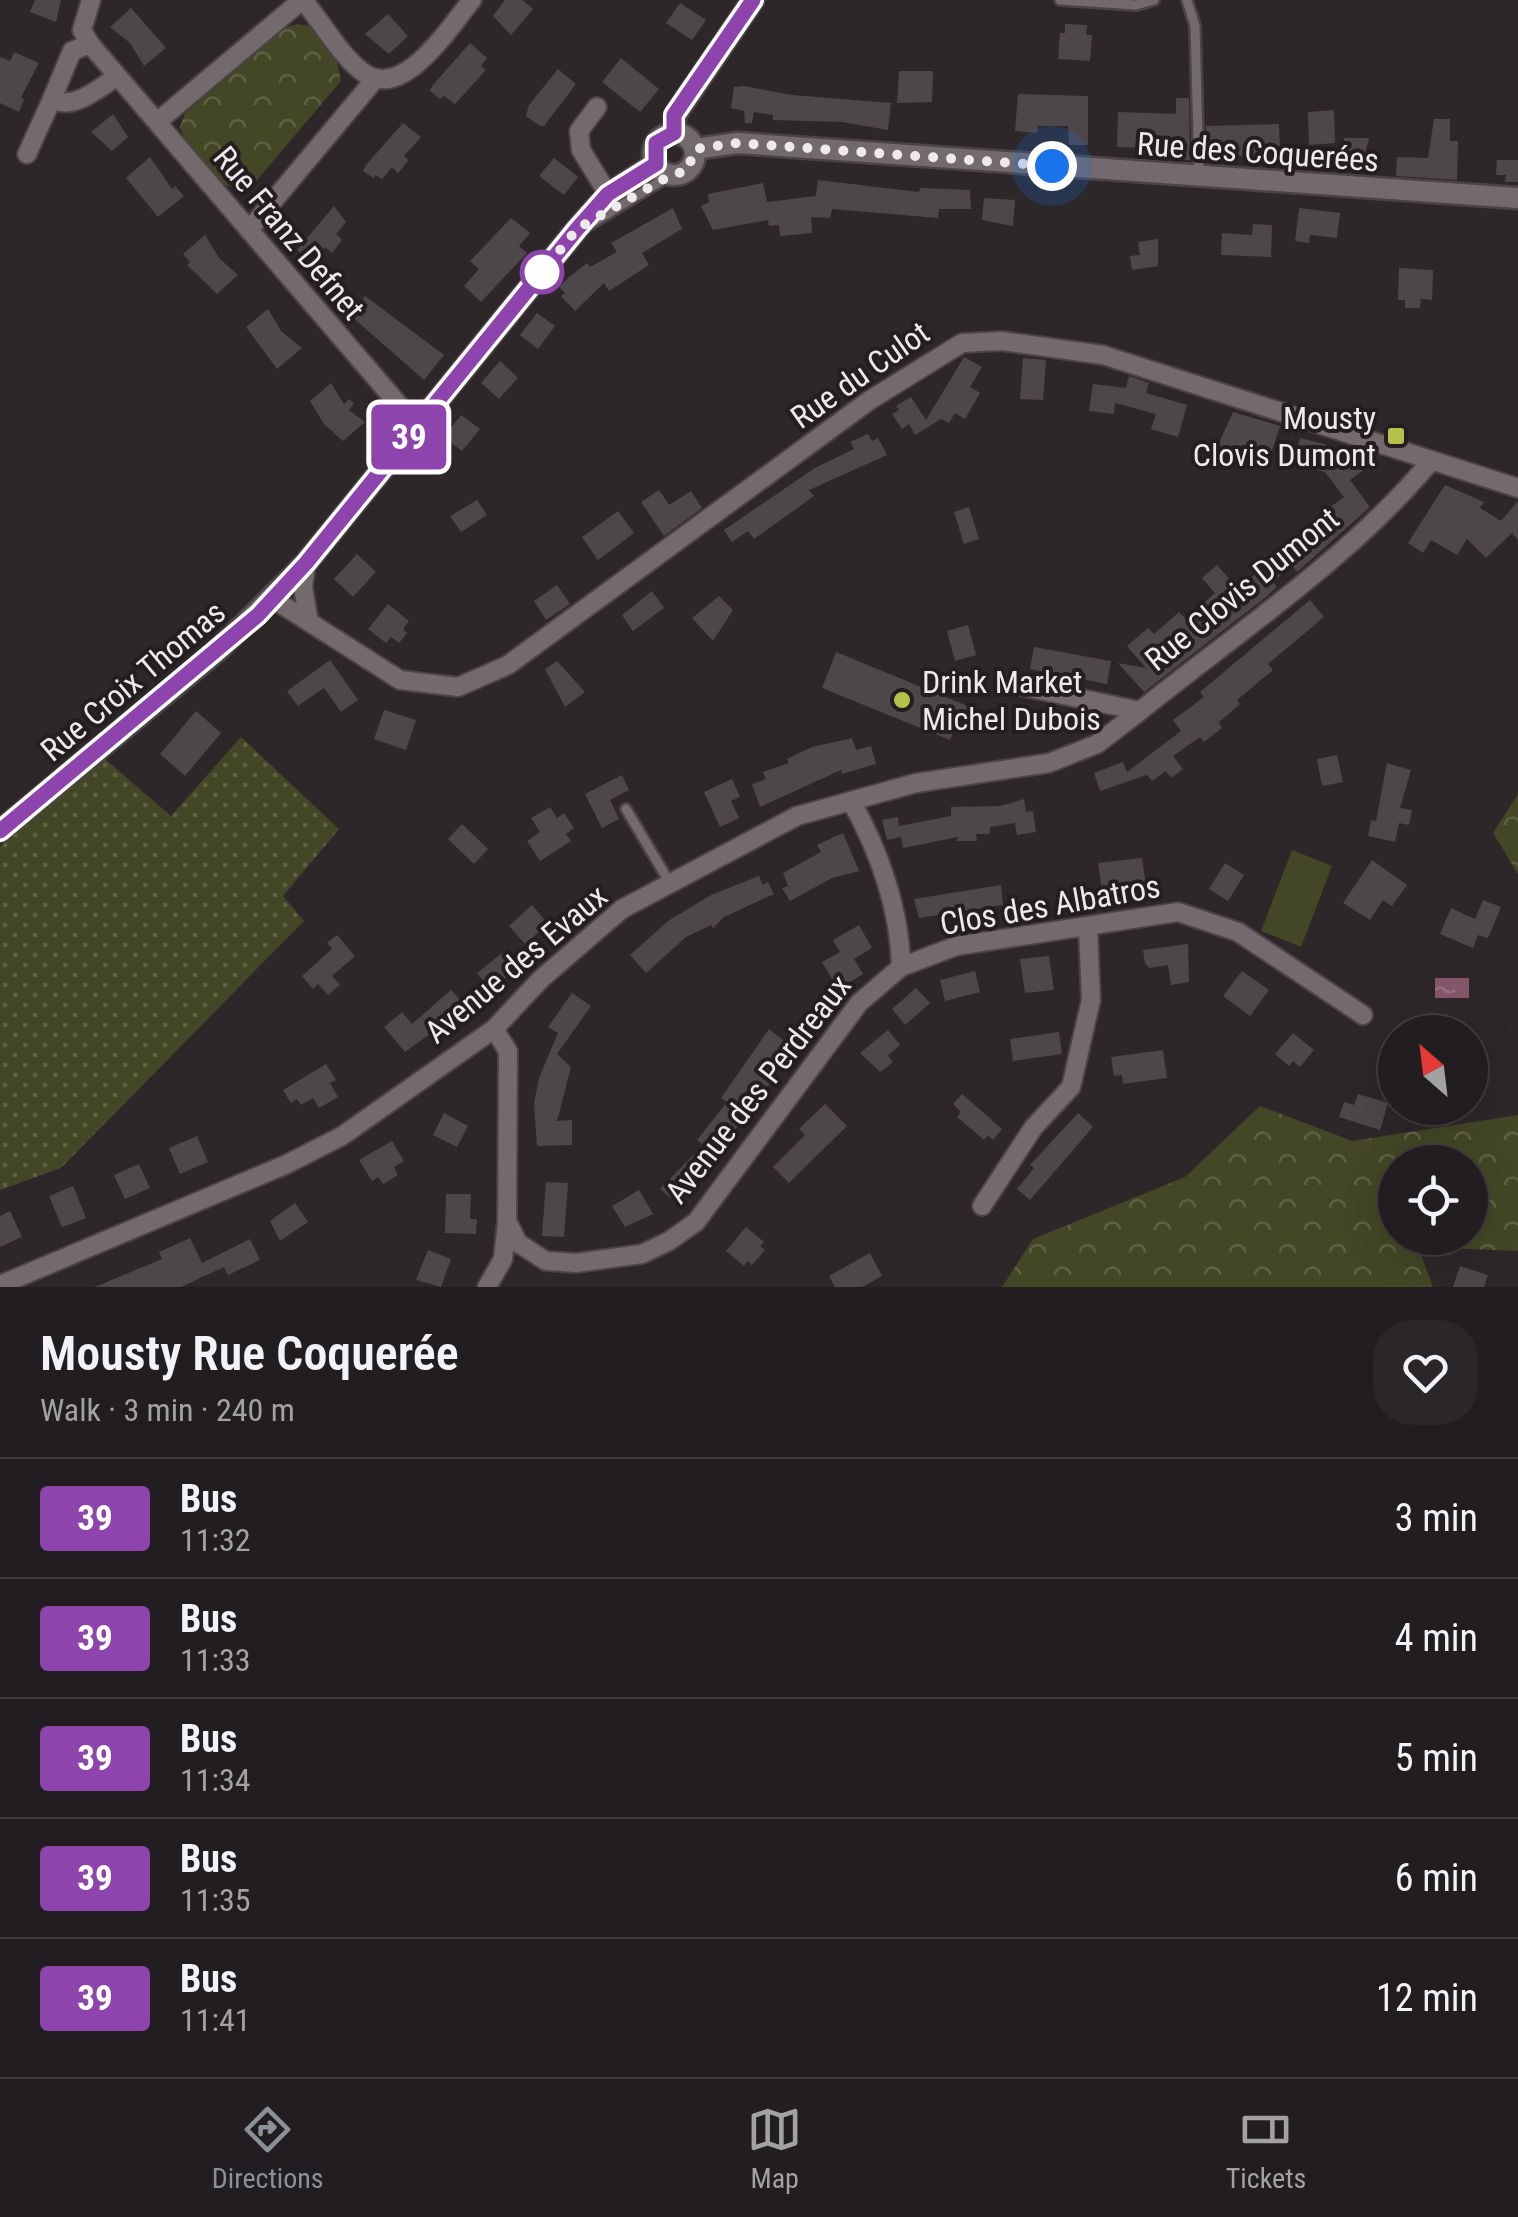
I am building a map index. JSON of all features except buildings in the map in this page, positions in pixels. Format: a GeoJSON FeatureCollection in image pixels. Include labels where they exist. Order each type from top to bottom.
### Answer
{"type":"FeatureCollection","features":[{"type":"Feature","properties":{"kind":"street"},"geometry":{"type":"LineString","coordinates":[[26,154],[72,51],[90,44],[82,30],[91,0]]}},
{"type":"Feature","properties":{"kind":"street"},"geometry":{"type":"LineString","coordinates":[[157,122],[303,0],[354,63],[376,78],[398,79],[412,70],[472,0]]}},
{"type":"Feature","properties":{"kind":"street"},"geometry":{"type":"LineString","coordinates":[[674,133],[674,115],[752,0]]}},
{"type":"Feature","properties":{"kind":"street","name":"Rue Franz Defnet"},"geometry":{"type":"LineString","coordinates":[[90,44],[418,426]]}},
{"type":"Feature","properties":{"kind":"street"},"geometry":{"type":"LineString","coordinates":[[52,99],[61,104],[74,102],[116,76]]}},
{"type":"Feature","properties":{"kind":"street"},"geometry":{"type":"LineString","coordinates":[[249,230],[376,78]]}},
{"type":"Feature","properties":{"kind":"street"},"geometry":{"type":"LineString","coordinates":[[597,108],[579,130],[582,150],[608,194]]}},
{"type":"Feature","properties":{"kind":"street"},"geometry":{"type":"LineString","coordinates":[[272,600],[608,194],[663,170],[692,165],[695,149],[688,138],[674,133],[656,143],[663,170]]}},
{"type":"Feature","properties":{"kind":"street","name":"Rue des Coquerées"},"geometry":{"type":"LineString","coordinates":[[695,149],[738,143],[1518,198]]}},
{"type":"Feature","properties":{"kind":"street","name":"Rue du Culot"},"geometry":{"type":"LineString","coordinates":[[308,617],[400,680],[436,688],[458,687],[482,678],[508,665],[674,547],[870,400],[946,350],[982,340],[1104,355],[1518,488]]}},
{"type":"Feature","properties":{"kind":"street","name":"Rue Clovis Dumont"},"geometry":{"type":"LineString","coordinates":[[1011,684],[1140,711],[1279,602],[1408,489],[1431,461]]}},
{"type":"Feature","properties":{"kind":"street"},"geometry":{"type":"LineString","coordinates":[[306,563],[303,587],[308,617]]}},
{"type":"Feature","properties":{"kind":"street"},"geometry":{"type":"LineString","coordinates":[[272,600],[308,617]]}},
{"type":"Feature","properties":{"kind":"street"},"geometry":{"type":"LineString","coordinates":[[272,600],[308,617]]}},
{"type":"Feature","properties":{"kind":"street","name":"Rue Croix Thomas"},"geometry":{"type":"LineString","coordinates":[[0,831],[272,600]]}},
{"type":"Feature","properties":{"kind":"street","name":"Avenue des Evaux"},"geometry":{"type":"LineString","coordinates":[[0,1285],[287,1164],[342,1136],[494,1029],[600,926],[670,883],[797,816],[916,783],[1049,763],[1097,744],[1140,711]]}},
{"type":"Feature","properties":{"kind":"street","name":"Avenue des Perdreaux"},"geometry":{"type":"LineString","coordinates":[[507,1221],[518,1243],[546,1261],[576,1263],[642,1254],[670,1242],[706,1209],[859,1003],[901,967],[900,942],[882,869],[851,801]]}},
{"type":"Feature","properties":{"kind":"street","name":"Clos des Albatros"},"geometry":{"type":"LineString","coordinates":[[901,967],[956,946],[1178,912],[1238,932],[1363,1015]]}},
{"type":"Feature","properties":{"kind":"street"},"geometry":{"type":"LineString","coordinates":[[982,1206],[1033,1128],[1071,1087],[1091,1000],[1088,928]]}},
{"type":"Feature","properties":{"kind":"street"},"geometry":{"type":"LineString","coordinates":[[487,1287],[503,1259],[507,1221],[508,1052],[494,1029]]}},
{"type":"Feature","properties":{"kind":"lane"},"geometry":{"type":"LineString","coordinates":[[1060,0],[1136,5],[1154,0]]}},
{"type":"Feature","properties":{"kind":"lane"},"geometry":{"type":"LineString","coordinates":[[1188,0],[1196,26],[1199,177]]}},
{"type":"Feature","properties":{"kind":"lane"},"geometry":{"type":"LineString","coordinates":[[577,229],[663,170]]}},
{"type":"Feature","properties":{"kind":"lane"},"geometry":{"type":"LineString","coordinates":[[626,809],[670,883]]}},
{"type":"Feature","properties":{"kind":"green space"},"geometry":{"type":"Polygon","coordinates":[[[310,26],[335,52],[341,81],[251,187],[226,185],[206,172],[190,151],[180,127],[185,113],[284,28],[310,26]]]}},
{"type":"Feature","properties":{"kind":"green space"},"geometry":{"type":"Polygon","coordinates":[[[241,737],[339,829],[283,896],[304,921],[61,1168],[0,1190],[0,847],[105,759],[171,816],[241,737]]]}},
{"type":"Feature","properties":{"kind":"green space"},"geometry":{"type":"Polygon","coordinates":[[[1518,794],[1518,874],[1493,833],[1518,794]]]}},
{"type":"Feature","properties":{"kind":"green space"},"geometry":{"type":"Polygon","coordinates":[[[1292,850],[1332,866],[1301,947],[1261,931],[1292,850]]]}},
{"type":"Feature","properties":{"kind":"green space"},"geometry":{"type":"Polygon","coordinates":[[[1260,1106],[1352,1141],[1454,1125],[1488,1125],[1488,1120],[1518,1115],[1518,1251],[1488,1250],[1488,1145],[1378,1145],[1378,1255],[1421,1255],[1433,1287],[1002,1287],[1033,1239],[1185,1177],[1260,1106]]]}},
{"type":"Feature","properties":{"kind":"water"},"geometry":{"type":"Polygon","coordinates":[[[1435,978],[1469,978],[1469,998],[1435,998],[1435,978]]]}},
{"type":"Feature","properties":{"kind":"bus line","name":"39"},"geometry":{"type":"LineString","coordinates":[[0,831],[216,652],[258,615],[306,563],[577,229],[608,194],[656,164],[656,143],[674,133],[674,115],[753,0]]}},
{"type":"Feature","properties":{"kind":"place","name":"Mousty Clovis Dumont"},"geometry":{"type":"Point","coordinates":[1396,436]}},
{"type":"Feature","properties":{"kind":"place","name":"Drink Market Michel Dubois"},"geometry":{"type":"Point","coordinates":[902,700]}},
{"type":"Feature","properties":{"kind":"route"},"geometry":{"type":"LineString","coordinates":[[542,272],[540,275],[577,229],[593,224],[671,175],[687,171],[696,157],[695,149],[709,145],[738,143],[1052,166]]}}]}
